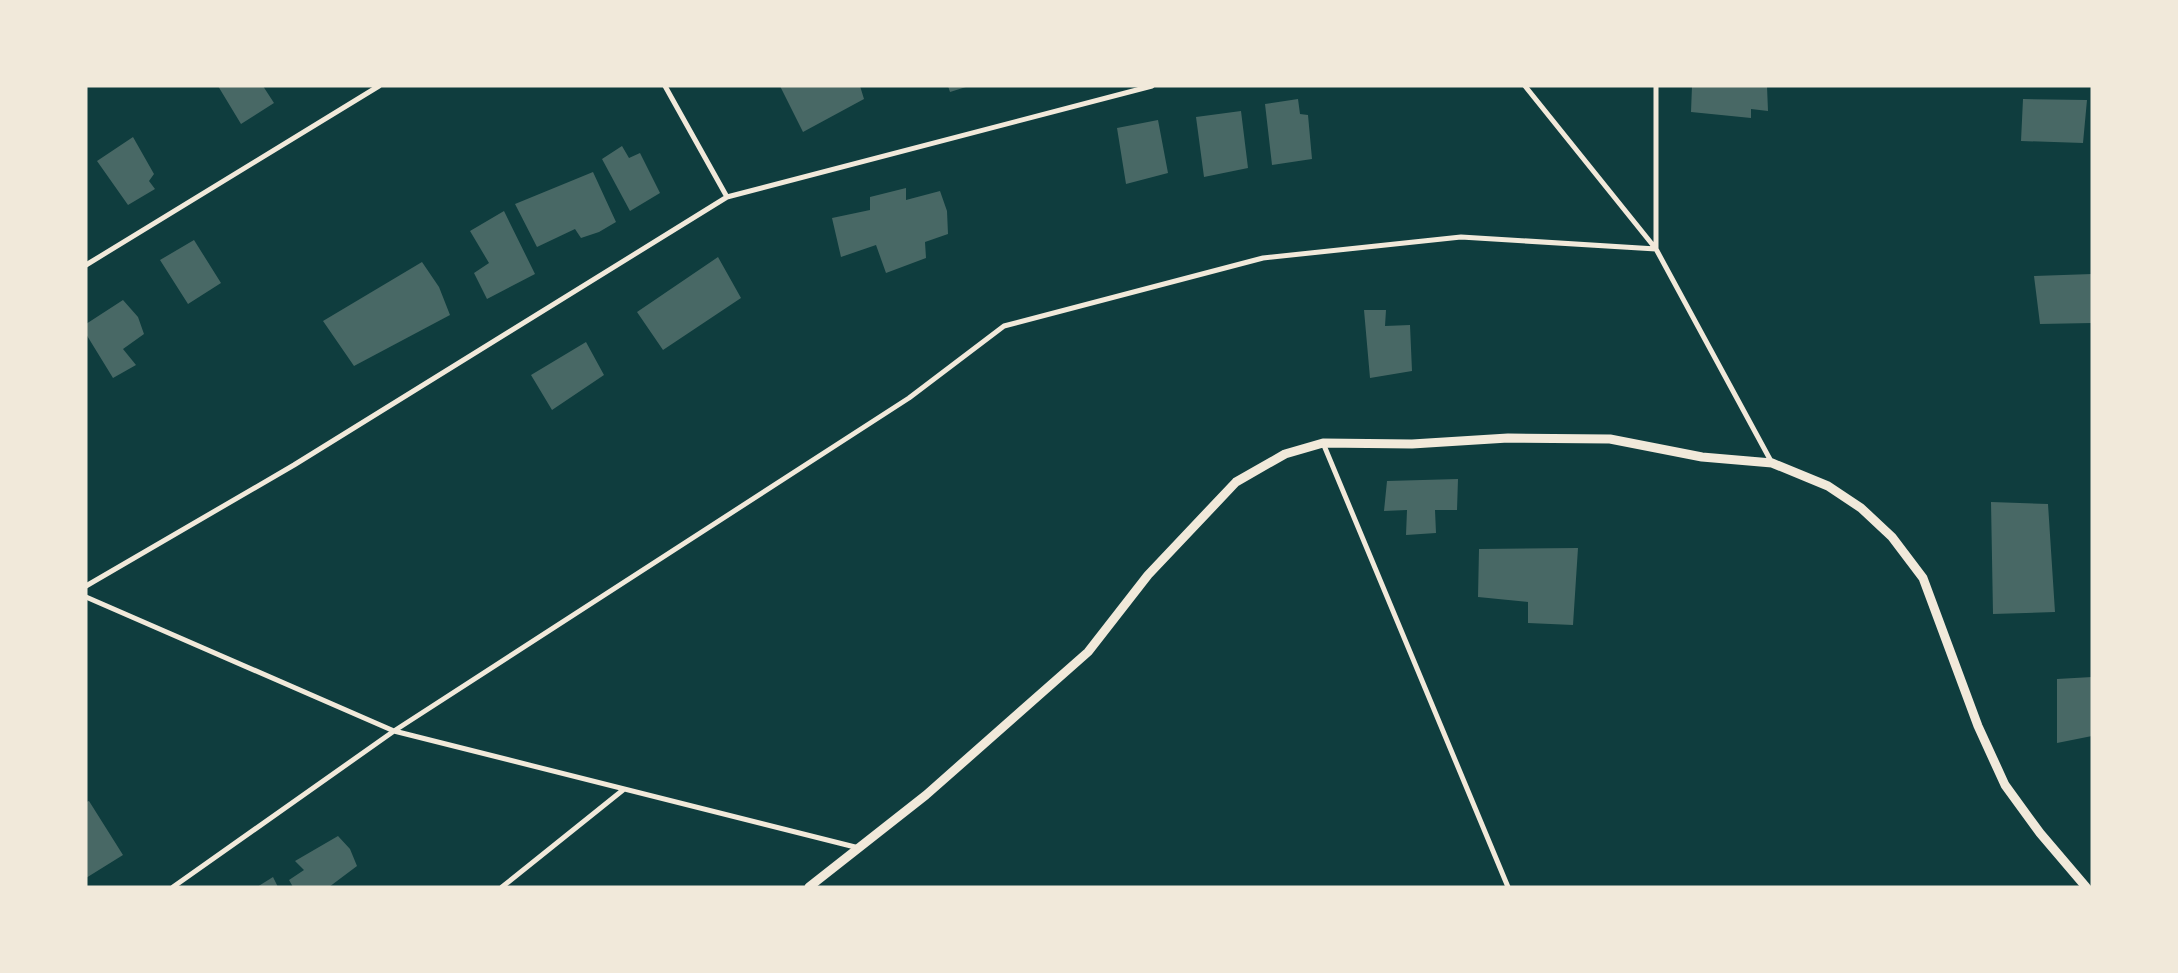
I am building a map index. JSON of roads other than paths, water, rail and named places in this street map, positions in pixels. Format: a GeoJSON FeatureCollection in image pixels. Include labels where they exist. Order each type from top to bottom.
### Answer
{"type":"FeatureCollection","features":[{"type":"Feature","properties":{"kind":"street"},"geometry":{"type":"LineString","coordinates":[[86,265],[379,86]]}},
{"type":"Feature","properties":{"kind":"street"},"geometry":{"type":"LineString","coordinates":[[665,86],[727,197]]}},
{"type":"Feature","properties":{"kind":"street"},"geometry":{"type":"LineString","coordinates":[[86,586],[294,465],[727,197],[1152,86]]}},
{"type":"Feature","properties":{"kind":"street"},"geometry":{"type":"LineString","coordinates":[[1525,86],[1656,249],[1772,463]]}},
{"type":"Feature","properties":{"kind":"street"},"geometry":{"type":"LineString","coordinates":[[1656,86],[1656,249]]}},
{"type":"Feature","properties":{"kind":"street"},"geometry":{"type":"LineString","coordinates":[[173,887],[394,731],[909,398],[1004,326],[1263,258],[1461,237],[1656,249]]}},
{"type":"Feature","properties":{"kind":"street"},"geometry":{"type":"LineString","coordinates":[[809,887],[926,795],[1088,652],[1148,575],[1236,482],[1285,454],[1323,443],[1412,444],[1508,438],[1610,440],[1702,457],[1772,463],[1828,486],[1861,508],[1892,536],[1923,578],[1978,726],[2005,785],[2040,833],[2086,887]]}},
{"type":"Feature","properties":{"kind":"street"},"geometry":{"type":"LineString","coordinates":[[1323,443],[1508,887]]}},
{"type":"Feature","properties":{"kind":"street"},"geometry":{"type":"LineString","coordinates":[[86,598],[394,731],[860,848]]}},
{"type":"Feature","properties":{"kind":"street"},"geometry":{"type":"LineString","coordinates":[[502,887],[623,790]]}}]}
